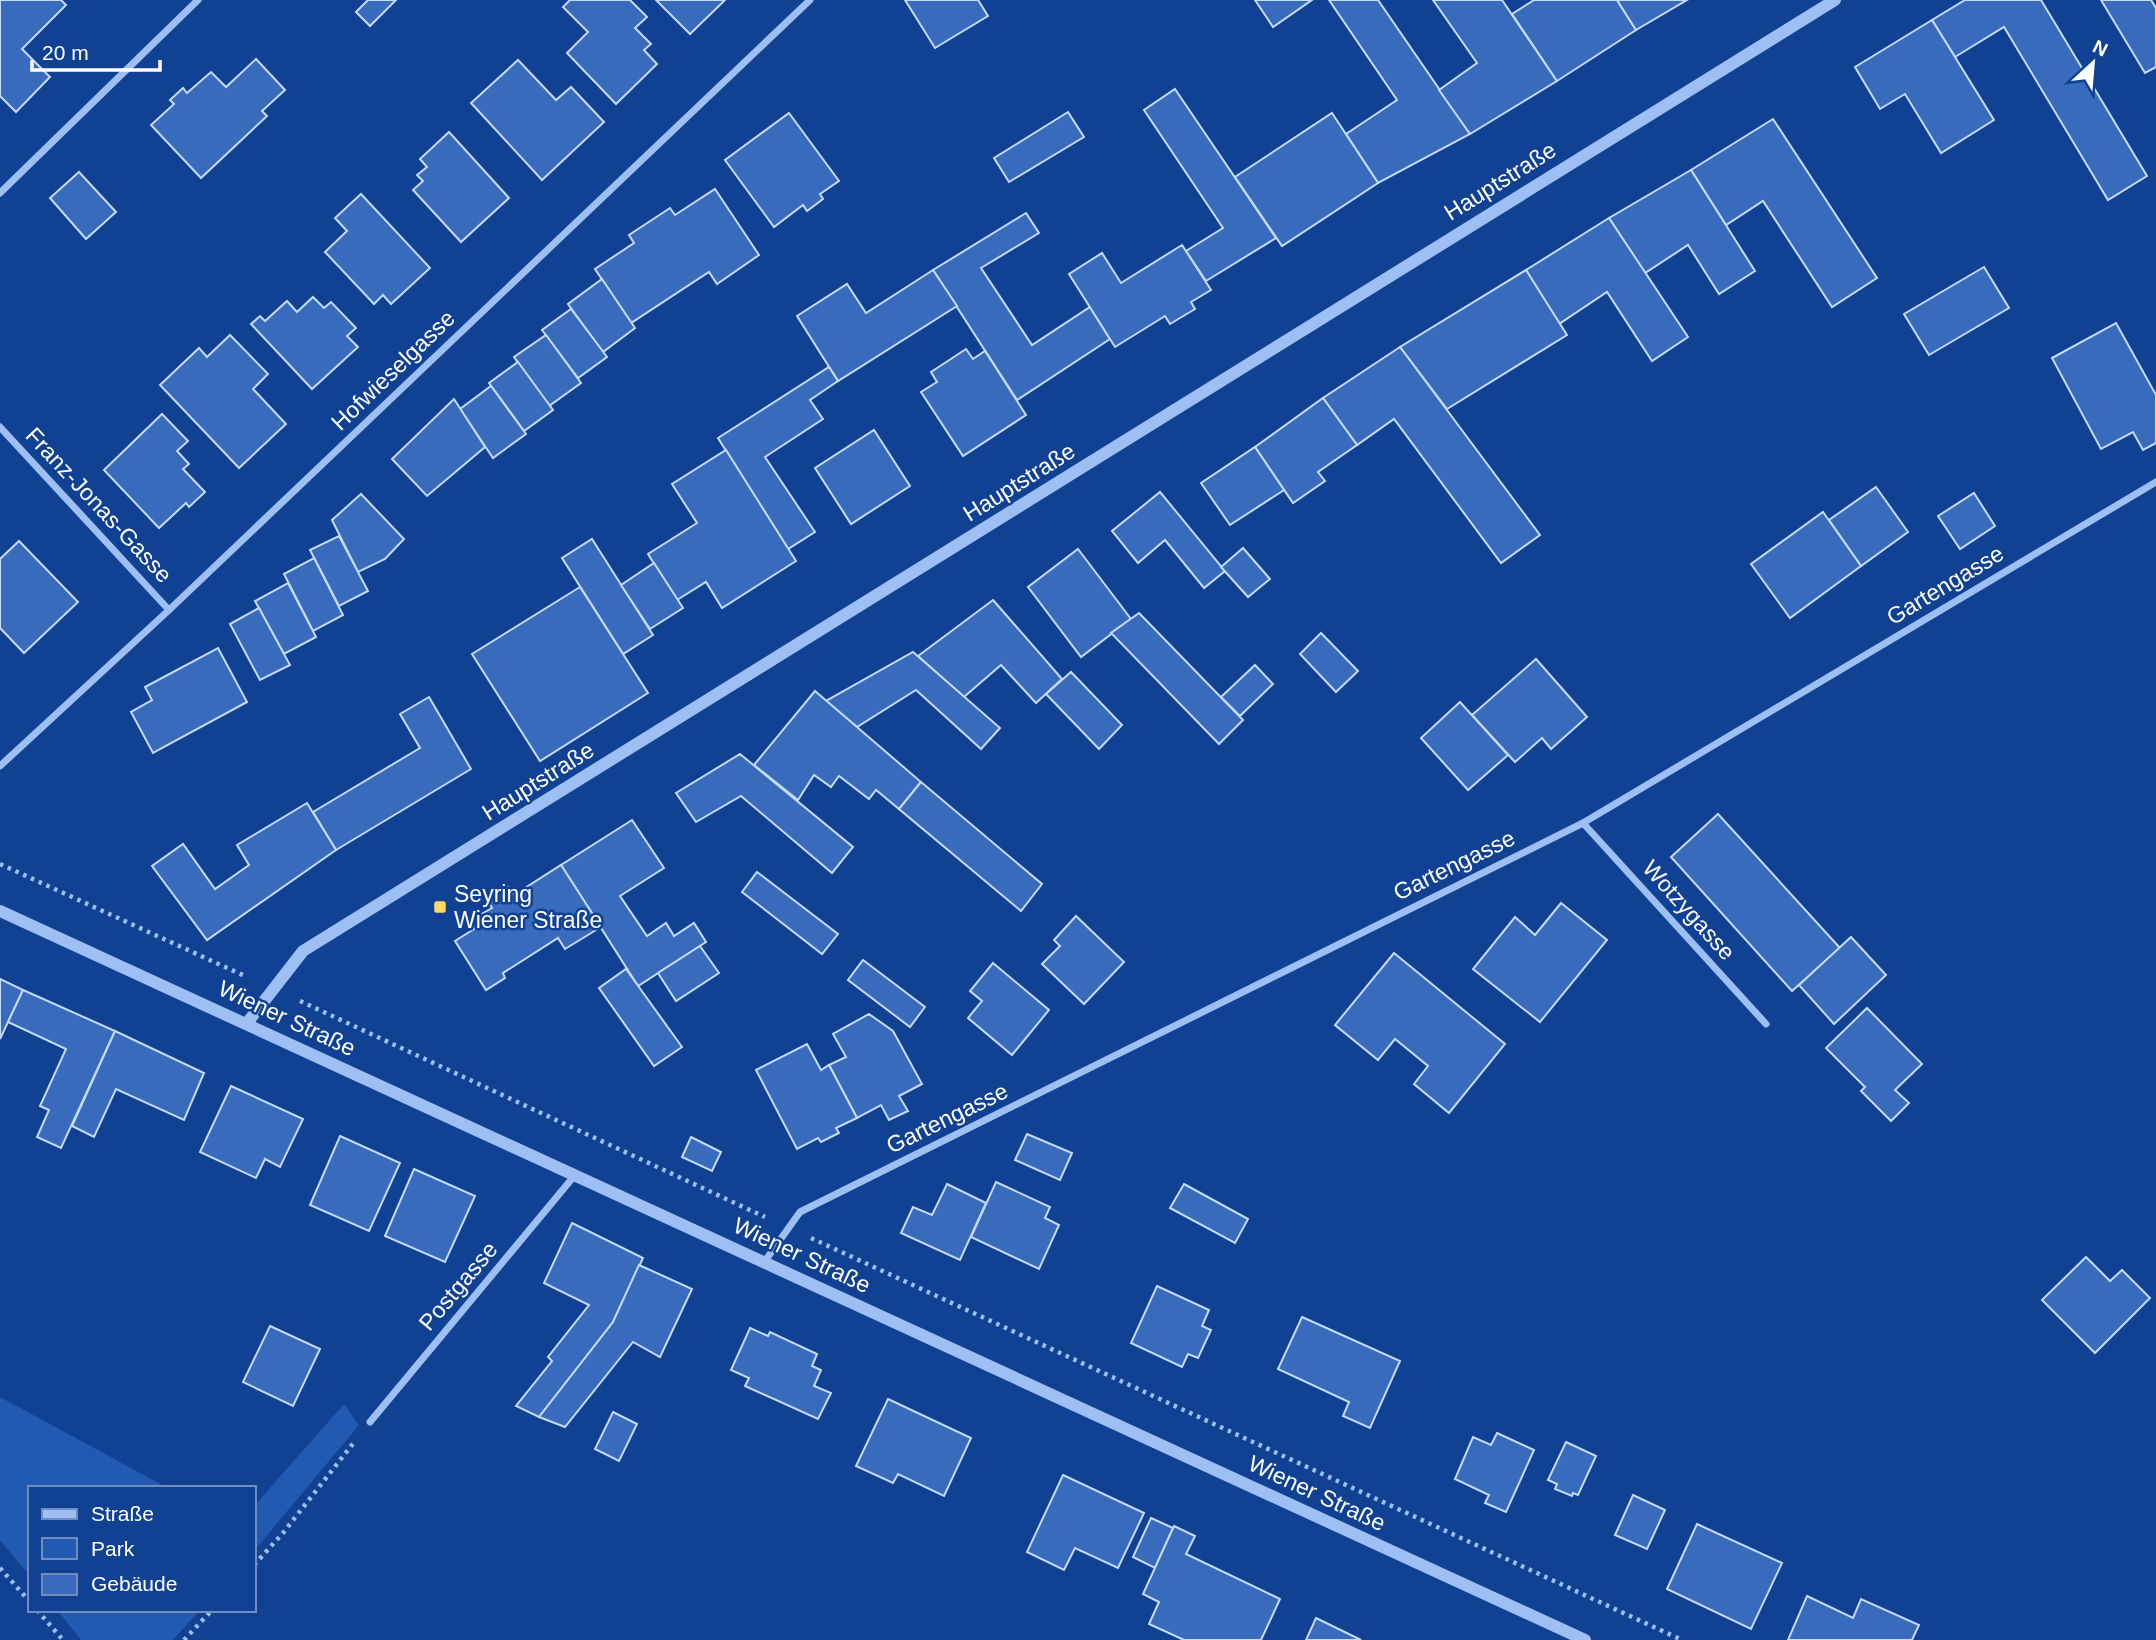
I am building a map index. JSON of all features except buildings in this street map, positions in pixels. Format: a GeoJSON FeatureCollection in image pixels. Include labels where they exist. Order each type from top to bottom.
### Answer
{"type":"FeatureCollection","features":[{"type":"Feature","properties":{"kind":"street"},"geometry":{"type":"LineString","coordinates":[[0,193],[198,0]]}},
{"type":"Feature","properties":{"kind":"street","name":"Hofwieselgasse"},"geometry":{"type":"LineString","coordinates":[[0,766],[169,610],[810,0]]}},
{"type":"Feature","properties":{"kind":"street","name":"Hauptstraße"},"geometry":{"type":"LineString","coordinates":[[247,1023],[303,951],[1673,98],[1835,0]]}},
{"type":"Feature","properties":{"kind":"street","name":"Franz-Jonas-Gasse"},"geometry":{"type":"LineString","coordinates":[[0,426],[169,610]]}},
{"type":"Feature","properties":{"kind":"street","name":"Gartengasse"},"geometry":{"type":"LineString","coordinates":[[765,1261],[800,1212],[1583,822],[2156,482]]}},
{"type":"Feature","properties":{"kind":"street","name":"Wotzygasse"},"geometry":{"type":"LineString","coordinates":[[1583,822],[1766,1024]]}},
{"type":"Feature","properties":{"kind":"street","name":"Wiener Straße"},"geometry":{"type":"LineString","coordinates":[[0,911],[1585,1640]]}},
{"type":"Feature","properties":{"kind":"street","name":"Postgasse"},"geometry":{"type":"LineString","coordinates":[[370,1422],[576,1174]]}},
{"type":"Feature","properties":{"kind":"path"},"geometry":{"type":"LineString","coordinates":[[0,864],[1682,1640]]}},
{"type":"Feature","properties":{"kind":"path"},"geometry":{"type":"LineString","coordinates":[[256,1563],[283,1533],[370,1422]]}},
{"type":"Feature","properties":{"kind":"path"},"geometry":{"type":"LineString","coordinates":[[0,1568],[28,1600]]}},
{"type":"Feature","properties":{"kind":"path"},"geometry":{"type":"LineString","coordinates":[[39,1612],[63,1640]]}},
{"type":"Feature","properties":{"kind":"path"},"geometry":{"type":"LineString","coordinates":[[184,1640],[210,1612]]}},
{"type":"Feature","properties":{"kind":"green space"},"geometry":{"type":"Polygon","coordinates":[[[0,1397],[164,1486],[28,1486],[28,1574],[0,1540],[0,1397]]]}},
{"type":"Feature","properties":{"kind":"green space"},"geometry":{"type":"Polygon","coordinates":[[[344,1404],[359,1425],[256,1549],[256,1504],[344,1404]]]}},
{"type":"Feature","properties":{"kind":"green space"},"geometry":{"type":"Polygon","coordinates":[[[59,1612],[198,1612],[173,1640],[81,1640],[59,1612]]]}},
{"type":"Feature","properties":{"kind":"place","name":"Seyring Wiener Straße"},"geometry":{"type":"Point","coordinates":[440,907]}}]}
